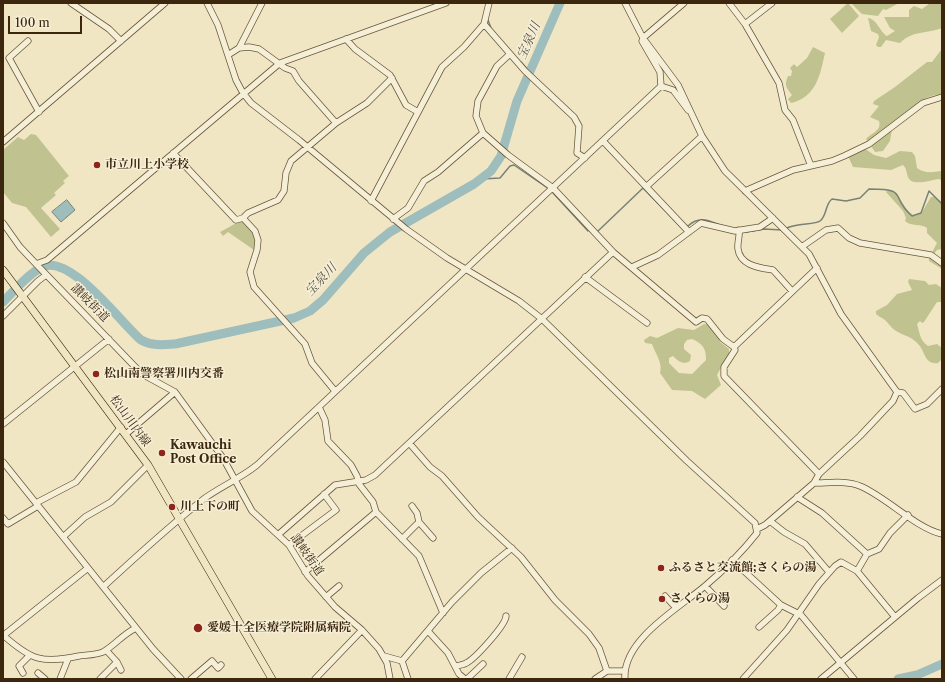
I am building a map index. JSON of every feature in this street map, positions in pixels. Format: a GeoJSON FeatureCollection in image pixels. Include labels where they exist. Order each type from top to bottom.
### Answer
{"type":"FeatureCollection","features":[{"type":"Feature","properties":{"kind":"main road","name":"松山川内線"},"geometry":{"type":"LineString","coordinates":[[3,270],[76,366],[148,465],[272,679]]}},
{"type":"Feature","properties":{"kind":"street"},"geometry":{"type":"LineString","coordinates":[[71,3],[110,29],[121,41]]}},
{"type":"Feature","properties":{"kind":"street"},"geometry":{"type":"LineString","coordinates":[[3,142],[165,3]]}},
{"type":"Feature","properties":{"kind":"street"},"geometry":{"type":"LineString","coordinates":[[207,3],[218,25],[236,80],[243,93],[257,108],[308,147],[395,221],[466,270],[519,301],[542,318],[687,461],[753,521],[757,529]]}},
{"type":"Feature","properties":{"kind":"street"},"geometry":{"type":"LineString","coordinates":[[239,48],[262,3]]}},
{"type":"Feature","properties":{"kind":"street"},"geometry":{"type":"LineString","coordinates":[[36,264],[48,259],[280,63],[434,5],[446,3]]}},
{"type":"Feature","properties":{"kind":"street"},"geometry":{"type":"LineString","coordinates":[[371,201],[444,64],[460,52],[484,24],[488,3]]}},
{"type":"Feature","properties":{"kind":"street"},"geometry":{"type":"LineString","coordinates":[[625,3],[643,38],[678,86],[692,112],[702,136],[725,171],[803,246],[817,268],[841,314],[897,392],[903,393],[915,409],[927,404],[942,389]]}},
{"type":"Feature","properties":{"kind":"street"},"geometry":{"type":"LineString","coordinates":[[103,587],[206,498],[257,465],[335,390],[554,188],[661,86],[662,79],[660,72],[643,44],[643,38],[684,3]]}},
{"type":"Feature","properties":{"kind":"street"},"geometry":{"type":"LineString","coordinates":[[729,3],[745,24],[779,83],[786,110],[793,120],[811,166]]}},
{"type":"Feature","properties":{"kind":"street"},"geometry":{"type":"LineString","coordinates":[[745,24],[772,3]]}},
{"type":"Feature","properties":{"kind":"street"},"geometry":{"type":"LineString","coordinates":[[484,24],[525,71],[577,121],[577,166]]}},
{"type":"Feature","properties":{"kind":"street"},"geometry":{"type":"LineString","coordinates":[[346,39],[355,50],[392,78],[406,105],[418,112]]}},
{"type":"Feature","properties":{"kind":"street"},"geometry":{"type":"LineString","coordinates":[[28,41],[9,58],[39,112]]}},
{"type":"Feature","properties":{"kind":"street"},"geometry":{"type":"LineString","coordinates":[[228,55],[239,48],[249,47],[259,49],[285,68],[293,70],[299,81],[336,123]]}},
{"type":"Feature","properties":{"kind":"street"},"geometry":{"type":"LineString","coordinates":[[510,54],[497,66],[479,96],[476,116],[483,133],[508,155],[554,188],[613,252],[660,293],[696,322],[702,318],[707,319],[723,339],[736,350],[723,370],[724,376],[819,474]]}},
{"type":"Feature","properties":{"kind":"street"},"geometry":{"type":"LineString","coordinates":[[173,153],[236,220],[243,218],[248,214],[276,202],[284,191],[288,166],[296,156],[336,123],[367,103],[392,78]]}},
{"type":"Feature","properties":{"kind":"street"},"geometry":{"type":"LineString","coordinates":[[661,86],[673,90],[685,107],[692,112]]}},
{"type":"Feature","properties":{"kind":"street"},"geometry":{"type":"LineString","coordinates":[[745,191],[793,170],[832,161],[869,144],[923,103],[942,97]]}},
{"type":"Feature","properties":{"kind":"street"},"geometry":{"type":"LineString","coordinates":[[395,221],[408,208],[427,178],[438,172],[483,133]]}},
{"type":"Feature","properties":{"kind":"street"},"geometry":{"type":"LineString","coordinates":[[647,186],[702,136]]}},
{"type":"Feature","properties":{"kind":"street"},"geometry":{"type":"LineString","coordinates":[[603,141],[689,232]]}},
{"type":"Feature","properties":{"kind":"street"},"geometry":{"type":"LineString","coordinates":[[577,152],[585,158]]}},
{"type":"Feature","properties":{"kind":"street"},"geometry":{"type":"LineString","coordinates":[[243,218],[254,231],[258,240],[257,250],[250,272],[254,287],[305,344],[312,363],[335,390]]}},
{"type":"Feature","properties":{"kind":"street"},"geometry":{"type":"LineString","coordinates":[[632,267],[658,255],[698,225],[704,223],[731,231],[760,227],[773,218]]}},
{"type":"Feature","properties":{"kind":"street","name":"讃岐街道"},"geometry":{"type":"LineString","coordinates":[[3,223],[20,247],[142,374],[175,392],[223,458],[252,511],[279,534],[289,545],[305,572],[326,597],[335,607],[362,630],[384,656]]}},
{"type":"Feature","properties":{"kind":"street"},"geometry":{"type":"LineString","coordinates":[[803,246],[826,230],[838,228],[849,238],[860,243],[931,255],[942,263]]}},
{"type":"Feature","properties":{"kind":"street"},"geometry":{"type":"LineString","coordinates":[[739,230],[738,249],[745,260],[755,267],[773,270],[792,291]]}},
{"type":"Feature","properties":{"kind":"street"},"geometry":{"type":"LineString","coordinates":[[279,534],[335,485],[370,478],[375,475],[410,444],[613,252]]}},
{"type":"Feature","properties":{"kind":"street"},"geometry":{"type":"LineString","coordinates":[[734,347],[817,268]]}},
{"type":"Feature","properties":{"kind":"street"},"geometry":{"type":"LineString","coordinates":[[3,316],[22,295],[46,274]]}},
{"type":"Feature","properties":{"kind":"street"},"geometry":{"type":"LineString","coordinates":[[585,277],[647,323]]}},
{"type":"Feature","properties":{"kind":"street"},"geometry":{"type":"LineString","coordinates":[[3,424],[109,339]]}},
{"type":"Feature","properties":{"kind":"street"},"geometry":{"type":"LineString","coordinates":[[126,434],[175,392]]}},
{"type":"Feature","properties":{"kind":"street"},"geometry":{"type":"LineString","coordinates":[[625,679],[624,672],[632,650],[676,608],[705,586],[732,560],[754,537],[757,529],[770,521],[814,483],[819,474],[860,436],[893,401],[897,392]]}},
{"type":"Feature","properties":{"kind":"street"},"geometry":{"type":"LineString","coordinates":[[318,407],[325,420],[328,441],[351,465],[359,484],[373,502],[376,512],[419,556],[443,613]]}},
{"type":"Feature","properties":{"kind":"street"},"geometry":{"type":"LineString","coordinates":[[3,518],[8,524],[37,504],[76,482],[121,427]]}},
{"type":"Feature","properties":{"kind":"street"},"geometry":{"type":"LineString","coordinates":[[410,444],[478,517],[512,548],[561,606],[592,637],[599,648],[607,671]]}},
{"type":"Feature","properties":{"kind":"street"},"geometry":{"type":"LineString","coordinates":[[3,462],[136,628],[181,679]]}},
{"type":"Feature","properties":{"kind":"street"},"geometry":{"type":"LineString","coordinates":[[63,537],[85,517],[111,502],[148,465]]}},
{"type":"Feature","properties":{"kind":"street"},"geometry":{"type":"LineString","coordinates":[[814,483],[858,485],[936,532],[942,534]]}},
{"type":"Feature","properties":{"kind":"street"},"geometry":{"type":"LineString","coordinates":[[289,545],[336,510],[324,494]]}},
{"type":"Feature","properties":{"kind":"street"},"geometry":{"type":"LineString","coordinates":[[797,497],[822,513],[867,554]]}},
{"type":"Feature","properties":{"kind":"street"},"geometry":{"type":"LineString","coordinates":[[412,506],[417,513],[419,522],[433,538]]}},
{"type":"Feature","properties":{"kind":"street"},"geometry":{"type":"LineString","coordinates":[[305,572],[376,512]]}},
{"type":"Feature","properties":{"kind":"street"},"geometry":{"type":"LineString","coordinates":[[857,571],[867,554],[879,549],[890,533],[908,515]]}},
{"type":"Feature","properties":{"kind":"street"},"geometry":{"type":"LineString","coordinates":[[770,521],[784,532],[805,544],[829,572]]}},
{"type":"Feature","properties":{"kind":"street"},"geometry":{"type":"LineString","coordinates":[[402,539],[419,522]]}},
{"type":"Feature","properties":{"kind":"street"},"geometry":{"type":"LineString","coordinates":[[402,661],[443,613],[481,574],[512,548]]}},
{"type":"Feature","properties":{"kind":"street"},"geometry":{"type":"LineString","coordinates":[[732,560],[781,605],[798,613],[854,679]]}},
{"type":"Feature","properties":{"kind":"street"},"geometry":{"type":"LineString","coordinates":[[743,679],[788,630],[798,613],[829,572],[841,562],[857,571],[895,617]]}},
{"type":"Feature","properties":{"kind":"street"},"geometry":{"type":"LineString","coordinates":[[88,568],[3,635],[14,646],[30,655],[46,660],[68,659],[106,650],[122,636],[136,628]]}},
{"type":"Feature","properties":{"kind":"street"},"geometry":{"type":"LineString","coordinates":[[821,679],[942,580]]}},
{"type":"Feature","properties":{"kind":"street"},"geometry":{"type":"LineString","coordinates":[[326,597],[339,586]]}},
{"type":"Feature","properties":{"kind":"street"},"geometry":{"type":"LineString","coordinates":[[705,586],[724,606]]}},
{"type":"Feature","properties":{"kind":"street"},"geometry":{"type":"LineString","coordinates":[[665,596],[676,608]]}},
{"type":"Feature","properties":{"kind":"street"},"geometry":{"type":"LineString","coordinates":[[759,626],[778,610],[781,605]]}},
{"type":"Feature","properties":{"kind":"street"},"geometry":{"type":"LineString","coordinates":[[456,666],[465,664],[474,657],[502,625],[506,616]]}},
{"type":"Feature","properties":{"kind":"street"},"geometry":{"type":"LineString","coordinates":[[318,678],[362,630]]}},
{"type":"Feature","properties":{"kind":"street"},"geometry":{"type":"LineString","coordinates":[[428,631],[448,653],[462,678],[483,664]]}},
{"type":"Feature","properties":{"kind":"street"},"geometry":{"type":"LineString","coordinates":[[106,650],[117,662],[120,670]]}},
{"type":"Feature","properties":{"kind":"street"},"geometry":{"type":"LineString","coordinates":[[22,673],[19,666],[30,655]]}},
{"type":"Feature","properties":{"kind":"street"},"geometry":{"type":"LineString","coordinates":[[384,656],[402,661]]}},
{"type":"Feature","properties":{"kind":"street"},"geometry":{"type":"LineString","coordinates":[[384,656],[390,679]]}},
{"type":"Feature","properties":{"kind":"street"},"geometry":{"type":"LineString","coordinates":[[509,679],[522,658]]}},
{"type":"Feature","properties":{"kind":"street"},"geometry":{"type":"LineString","coordinates":[[60,679],[68,659]]}},
{"type":"Feature","properties":{"kind":"street"},"geometry":{"type":"LineString","coordinates":[[191,679],[206,669],[212,661],[218,668],[221,665]]}},
{"type":"Feature","properties":{"kind":"street"},"geometry":{"type":"LineString","coordinates":[[402,661],[408,679]]}},
{"type":"Feature","properties":{"kind":"street"},"geometry":{"type":"LineString","coordinates":[[101,676],[117,662]]}},
{"type":"Feature","properties":{"kind":"street"},"geometry":{"type":"LineString","coordinates":[[595,679],[607,671],[624,672]]}},
{"type":"Feature","properties":{"kind":"street"},"geometry":{"type":"LineString","coordinates":[[38,673],[45,679]]}},
{"type":"Feature","properties":{"kind":"green space"},"geometry":{"type":"Polygon","coordinates":[[[848,3],[859,16],[842,33],[830,19],[848,3]]]}},
{"type":"Feature","properties":{"kind":"green space"},"geometry":{"type":"Polygon","coordinates":[[[851,3],[899,3],[886,10],[883,9],[878,16],[862,14],[851,3]]]}},
{"type":"Feature","properties":{"kind":"green space"},"geometry":{"type":"Polygon","coordinates":[[[930,3],[942,3],[942,28],[915,34],[900,43],[886,40],[881,47],[876,45],[879,37],[878,34],[871,31],[868,18],[874,21],[887,36],[895,31],[890,28],[884,17],[909,17],[909,10],[914,6],[922,9],[930,3]]]}},
{"type":"Feature","properties":{"kind":"green space"},"geometry":{"type":"Polygon","coordinates":[[[813,47],[825,53],[816,84],[807,96],[791,103],[788,99],[792,95],[786,84],[788,76],[791,76],[792,71],[790,68],[794,64],[797,67],[807,58],[813,47]]]}},
{"type":"Feature","properties":{"kind":"green space"},"geometry":{"type":"Polygon","coordinates":[[[941,50],[942,94],[926,98],[893,123],[890,141],[883,151],[875,152],[866,139],[878,130],[880,124],[879,121],[870,117],[879,106],[873,104],[874,101],[927,62],[932,62],[941,50]]]}},
{"type":"Feature","properties":{"kind":"green space"},"geometry":{"type":"Polygon","coordinates":[[[31,134],[36,135],[69,176],[63,181],[65,183],[54,193],[56,195],[41,208],[60,229],[51,237],[26,207],[12,203],[3,192],[3,150],[18,137],[24,140],[31,134]]]}},
{"type":"Feature","properties":{"kind":"green space"},"geometry":{"type":"Polygon","coordinates":[[[864,148],[874,155],[886,158],[900,151],[912,152],[915,156],[917,168],[926,172],[942,171],[942,181],[939,179],[913,182],[908,177],[906,169],[903,165],[891,170],[853,167],[848,156],[864,148]]]}},
{"type":"Feature","properties":{"kind":"green space"},"geometry":{"type":"Polygon","coordinates":[[[888,190],[896,194],[907,210],[915,216],[922,212],[931,197],[935,197],[942,202],[942,249],[937,250],[934,254],[942,261],[942,269],[929,261],[929,258],[937,243],[927,233],[927,228],[907,223],[905,221],[906,218],[903,211],[886,192],[888,190]]]}},
{"type":"Feature","properties":{"kind":"green space"},"geometry":{"type":"Polygon","coordinates":[[[240,221],[243,221],[253,234],[255,241],[254,250],[228,232],[223,236],[220,232],[240,221]]]}},
{"type":"Feature","properties":{"kind":"green space"},"geometry":{"type":"Polygon","coordinates":[[[909,279],[925,281],[929,285],[936,284],[942,288],[942,302],[937,302],[924,322],[922,323],[920,321],[917,324],[920,336],[928,346],[937,344],[942,348],[942,359],[938,363],[930,362],[916,342],[895,330],[885,320],[876,314],[876,311],[887,305],[897,294],[912,290],[908,282],[909,279]]]}},
{"type":"Feature","properties":{"kind":"green space"},"geometry":{"type":"Polygon","coordinates":[[[704,324],[709,325],[718,336],[720,342],[729,349],[729,353],[717,375],[721,385],[705,399],[692,391],[672,390],[660,373],[660,362],[652,344],[645,343],[644,340],[650,336],[657,338],[678,328],[694,330],[704,324]],[[692,339],[687,340],[684,344],[684,349],[691,355],[690,361],[683,363],[673,356],[669,358],[669,363],[679,373],[692,374],[706,360],[703,347],[692,339]]]}},
{"type":"Feature","properties":{"kind":"water"},"geometry":{"type":"Polygon","coordinates":[[[67,200],[75,210],[61,222],[52,212],[67,200]]]}},
{"type":"Feature","properties":{"kind":"waterway","name":"宝泉川"},"geometry":{"type":"LineString","coordinates":[[3,302],[31,274],[42,267],[53,265],[66,270],[80,279],[141,340],[153,344],[175,344],[294,318],[310,311],[323,300],[364,253],[390,232],[474,184],[491,171],[501,156],[517,101],[560,3]]}},
{"type":"Feature","properties":{"kind":"waterway"},"geometry":{"type":"LineString","coordinates":[[488,20],[491,28]]}},
{"type":"Feature","properties":{"kind":"waterway"},"geometry":{"type":"LineString","coordinates":[[521,62],[530,72]]}},
{"type":"Feature","properties":{"kind":"waterway"},"geometry":{"type":"LineString","coordinates":[[482,179],[500,178],[510,166],[514,165],[549,189]]}},
{"type":"Feature","properties":{"kind":"waterway"},"geometry":{"type":"LineString","coordinates":[[597,232],[643,188],[682,228]]}},
{"type":"Feature","properties":{"kind":"waterway"},"geometry":{"type":"LineString","coordinates":[[787,228],[796,225],[818,222],[824,216],[828,204],[832,199],[846,201],[860,198],[869,189],[882,189],[895,192],[905,209],[912,216],[921,213],[929,191],[942,204]]}},
{"type":"Feature","properties":{"kind":"waterway"},"geometry":{"type":"LineString","coordinates":[[553,193],[588,231]]}},
{"type":"Feature","properties":{"kind":"waterway"},"geometry":{"type":"LineString","coordinates":[[685,225],[688,226],[697,221],[705,220],[723,226]]}},
{"type":"Feature","properties":{"kind":"waterway"},"geometry":{"type":"LineString","coordinates":[[746,232],[764,229],[782,230]]}},
{"type":"Feature","properties":{"kind":"waterway"},"geometry":{"type":"LineString","coordinates":[[898,679],[917,675],[942,664]]}},
{"type":"Feature","properties":{"kind":"place","name":"市立川上小学校"},"geometry":{"type":"Point","coordinates":[97,165]}},
{"type":"Feature","properties":{"kind":"place","name":"松山南警察署川内交番"},"geometry":{"type":"Point","coordinates":[96,374]}},
{"type":"Feature","properties":{"kind":"place","name":"Kawauchi Post Office"},"geometry":{"type":"Point","coordinates":[162,453]}},
{"type":"Feature","properties":{"kind":"place","name":"川上下の町"},"geometry":{"type":"Point","coordinates":[172,507]}},
{"type":"Feature","properties":{"kind":"place","name":"ふるさと交流館;さくらの湯"},"geometry":{"type":"Point","coordinates":[661,568]}},
{"type":"Feature","properties":{"kind":"place","name":"さくらの湯"},"geometry":{"type":"Point","coordinates":[662,599]}},
{"type":"Feature","properties":{"kind":"place","name":"愛媛十全医療学院附属病院"},"geometry":{"type":"Point","coordinates":[198,628]}}]}
